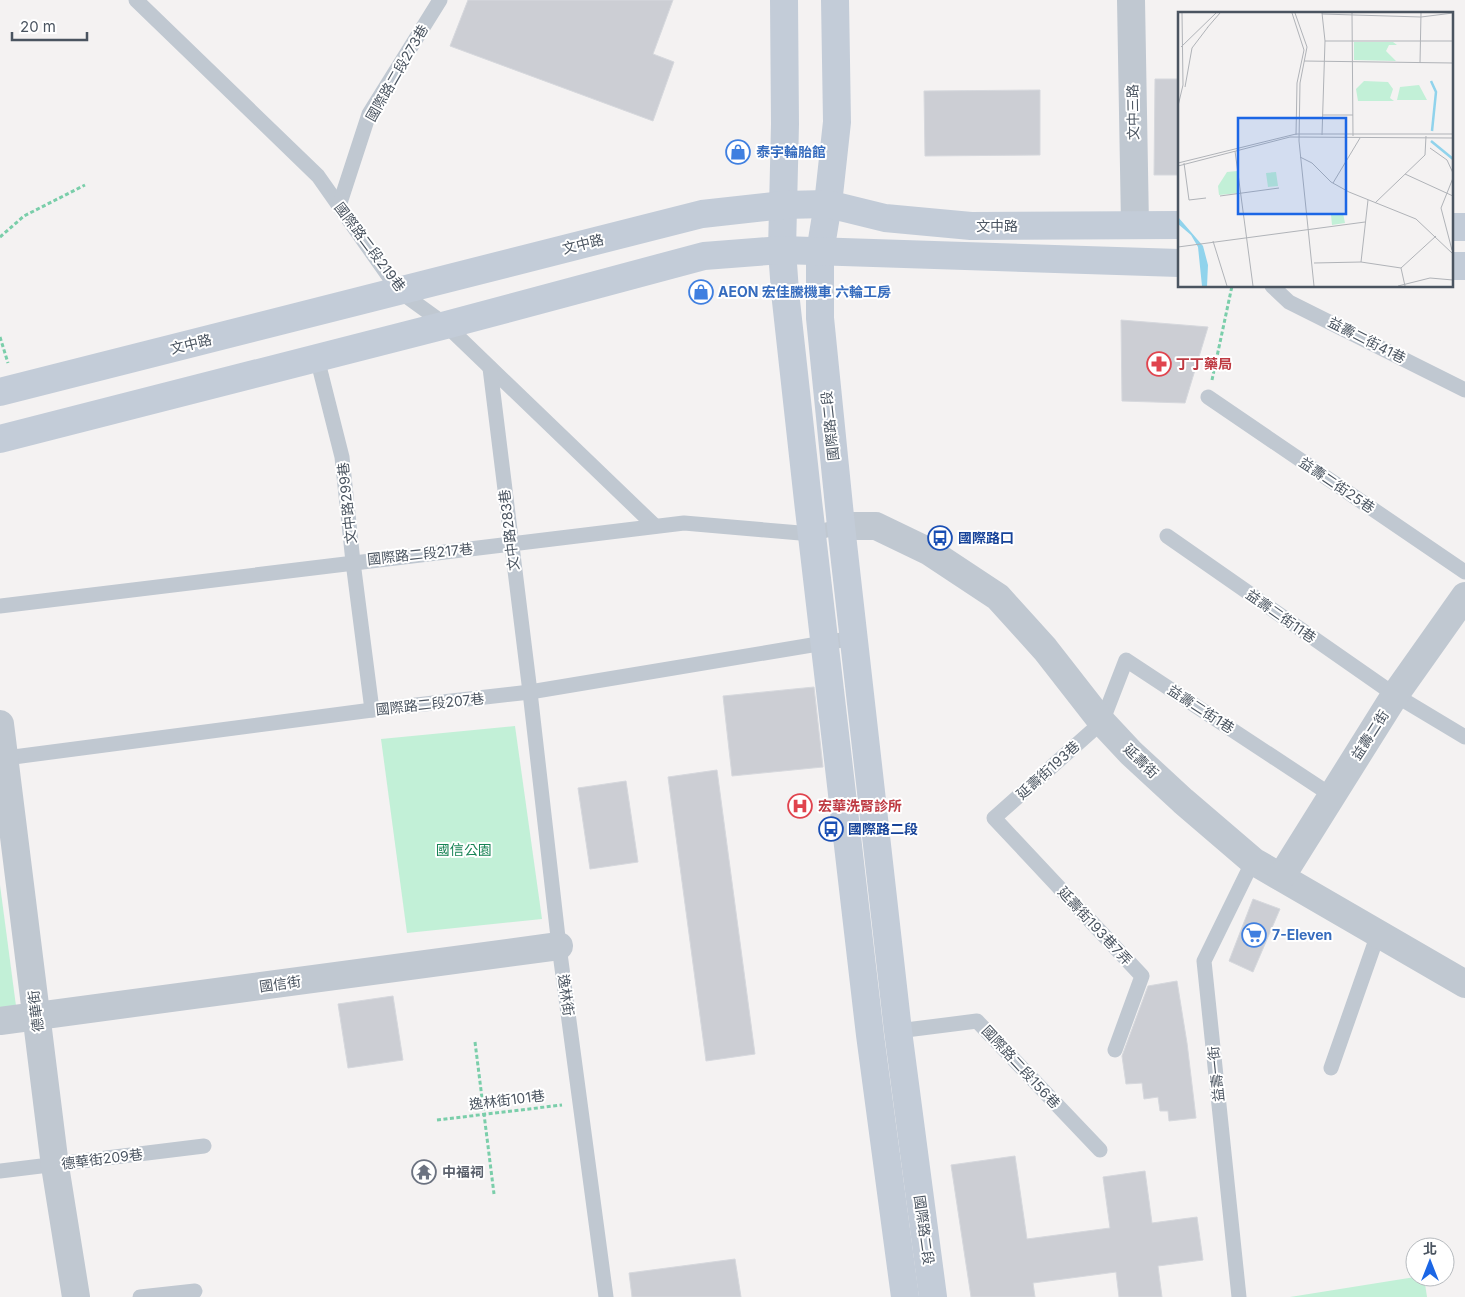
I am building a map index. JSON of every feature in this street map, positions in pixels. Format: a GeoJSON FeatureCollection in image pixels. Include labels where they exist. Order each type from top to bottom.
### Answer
{"type":"FeatureCollection","features":[{"type":"Feature","properties":{"kind":"street","name":"國際路二段"},"geometry":{"type":"LineString","coordinates":[[784,0],[786,124],[782,250],[812,534],[870,1035],[905,1297]]}},
{"type":"Feature","properties":{"kind":"street","name":"國際路二段"},"geometry":{"type":"LineString","coordinates":[[835,0],[837,122],[828,204],[820,252],[820,318],[841,526],[898,1031],[933,1297]]}},
{"type":"Feature","properties":{"kind":"street","name":"文中三路"},"geometry":{"type":"LineString","coordinates":[[1131,0],[1135,225]]}},
{"type":"Feature","properties":{"kind":"street","name":"文中路"},"geometry":{"type":"LineString","coordinates":[[0,392],[702,214],[783,205],[828,204],[885,218],[970,226],[1178,225]]}},
{"type":"Feature","properties":{"kind":"street"},"geometry":{"type":"LineString","coordinates":[[1452,227],[1465,227]]}},
{"type":"Feature","properties":{"kind":"street"},"geometry":{"type":"LineString","coordinates":[[0,439],[446,325],[704,256],[782,250],[1178,263]]}},
{"type":"Feature","properties":{"kind":"street"},"geometry":{"type":"LineString","coordinates":[[1452,266],[1465,266]]}},
{"type":"Feature","properties":{"kind":"street","name":"延壽街"},"geometry":{"type":"LineString","coordinates":[[841,526],[876,526],[930,552],[998,597],[1045,649],[1102,722],[1131,753],[1253,861],[1465,984]]}},
{"type":"Feature","properties":{"kind":"street","name":"益壽二街"},"geometry":{"type":"LineString","coordinates":[[1280,877],[1395,695],[1465,596]]}},
{"type":"Feature","properties":{"kind":"street","name":"德華街"},"geometry":{"type":"LineString","coordinates":[[0,724],[6,758],[55,1166],[76,1297]]}},
{"type":"Feature","properties":{"kind":"street","name":"國信街"},"geometry":{"type":"LineString","coordinates":[[0,1021],[559,946]]}},
{"type":"Feature","properties":{"kind":"lane","name":"國際路二段219巷"},"geometry":{"type":"LineString","coordinates":[[136,0],[318,176],[400,291],[446,325],[655,526]]}},
{"type":"Feature","properties":{"kind":"lane","name":"國際路二段273巷"},"geometry":{"type":"LineString","coordinates":[[339,206],[369,114],[440,0]]}},
{"type":"Feature","properties":{"kind":"lane","name":"益壽二街41巷"},"geometry":{"type":"LineString","coordinates":[[1274,288],[1289,302],[1465,390]]}},
{"type":"Feature","properties":{"kind":"lane","name":"文中路299巷"},"geometry":{"type":"LineString","coordinates":[[317,358],[342,457],[372,710]]}},
{"type":"Feature","properties":{"kind":"lane","name":"文中路283巷"},"geometry":{"type":"LineString","coordinates":[[490,368],[530,692]]}},
{"type":"Feature","properties":{"kind":"lane","name":"益壽二街25巷"},"geometry":{"type":"LineString","coordinates":[[1208,397],[1465,572]]}},
{"type":"Feature","properties":{"kind":"lane","name":"國際路二段217巷"},"geometry":{"type":"LineString","coordinates":[[0,606],[684,523],[812,534],[841,526]]}},
{"type":"Feature","properties":{"kind":"lane","name":"益壽二街11巷"},"geometry":{"type":"LineString","coordinates":[[1167,536],[1395,695],[1465,737]]}},
{"type":"Feature","properties":{"kind":"lane","name":"國際路二段207巷"},"geometry":{"type":"LineString","coordinates":[[6,758],[372,710],[530,692],[854,638]]}},
{"type":"Feature","properties":{"kind":"lane","name":"益壽二街1巷"},"geometry":{"type":"LineString","coordinates":[[1102,722],[1126,660],[1331,795]]}},
{"type":"Feature","properties":{"kind":"lane","name":"逸林街"},"geometry":{"type":"LineString","coordinates":[[530,692],[559,946],[606,1297]]}},
{"type":"Feature","properties":{"kind":"lane","name":"延壽街193巷"},"geometry":{"type":"LineString","coordinates":[[994,818],[1102,722]]}},
{"type":"Feature","properties":{"kind":"lane","name":"延壽街193巷7弄"},"geometry":{"type":"LineString","coordinates":[[994,818],[1142,976],[1115,1050]]}},
{"type":"Feature","properties":{"kind":"lane","name":"益壽一街"},"geometry":{"type":"LineString","coordinates":[[1240,1297],[1204,961],[1253,861]]}},
{"type":"Feature","properties":{"kind":"lane"},"geometry":{"type":"LineString","coordinates":[[1331,1068],[1378,934]]}},
{"type":"Feature","properties":{"kind":"lane","name":"國際路二段156巷"},"geometry":{"type":"LineString","coordinates":[[898,1031],[977,1021],[1100,1150]]}},
{"type":"Feature","properties":{"kind":"lane","name":"德華街209巷"},"geometry":{"type":"LineString","coordinates":[[0,1171],[55,1166],[204,1146]]}},
{"type":"Feature","properties":{"kind":"lane"},"geometry":{"type":"LineString","coordinates":[[140,1297],[195,1291]]}},
{"type":"Feature","properties":{"kind":"path"},"geometry":{"type":"LineString","coordinates":[[0,237],[24,216],[85,185]]}},
{"type":"Feature","properties":{"kind":"path"},"geometry":{"type":"LineString","coordinates":[[1208,397],[1232,288]]}},
{"type":"Feature","properties":{"kind":"path"},"geometry":{"type":"LineString","coordinates":[[475,1042],[494,1194]]}},
{"type":"Feature","properties":{"kind":"path","name":"逸林街101巷"},"geometry":{"type":"LineString","coordinates":[[437,1120],[580,1102]]}},
{"type":"Feature","properties":{"kind":"green space","name":"國信公園"},"geometry":{"type":"Polygon","coordinates":[[[515,726],[542,919],[407,933],[381,739],[515,726]]]}},
{"type":"Feature","properties":{"kind":"green space"},"geometry":{"type":"Polygon","coordinates":[[[0,885],[16,1006],[0,1008],[0,885]]]}},
{"type":"Feature","properties":{"kind":"green space"},"geometry":{"type":"Polygon","coordinates":[[[1405,1279],[1405,1287],[1426,1287],[1427,1297],[1290,1297],[1405,1279]]]}},
{"type":"Feature","properties":{"kind":"building"},"geometry":{"type":"Polygon","coordinates":[[[468,0],[673,0],[653,54],[674,62],[653,121],[450,46],[468,0]]]}},
{"type":"Feature","properties":{"kind":"building"},"geometry":{"type":"Polygon","coordinates":[[[1155,79],[1178,79],[1178,175],[1154,175],[1155,79]]]}},
{"type":"Feature","properties":{"kind":"building"},"geometry":{"type":"Polygon","coordinates":[[[1040,90],[1040,155],[925,156],[924,91],[1040,90]]]}},
{"type":"Feature","properties":{"kind":"building","name":"丁丁藥局"},"geometry":{"type":"Polygon","coordinates":[[[1121,320],[1208,327],[1185,403],[1122,401],[1121,320]]]}},
{"type":"Feature","properties":{"kind":"building"},"geometry":{"type":"Polygon","coordinates":[[[814,687],[823,767],[732,776],[723,696],[814,687]]]}},
{"type":"Feature","properties":{"kind":"building"},"geometry":{"type":"Polygon","coordinates":[[[717,770],[755,1054],[706,1061],[668,777],[717,770]]]}},
{"type":"Feature","properties":{"kind":"building"},"geometry":{"type":"Polygon","coordinates":[[[626,781],[638,862],[590,869],[578,788],[626,781]]]}},
{"type":"Feature","properties":{"kind":"building","name":"7-Eleven"},"geometry":{"type":"Polygon","coordinates":[[[1253,899],[1280,909],[1253,972],[1229,961],[1253,899]]]}},
{"type":"Feature","properties":{"kind":"building"},"geometry":{"type":"Polygon","coordinates":[[[1177,981],[1196,1118],[1169,1121],[1168,1111],[1160,1111],[1158,1097],[1144,1099],[1142,1083],[1126,1084],[1122,1056],[1148,986],[1177,981]]]}},
{"type":"Feature","properties":{"kind":"building"},"geometry":{"type":"Polygon","coordinates":[[[393,996],[403,1060],[348,1068],[338,1004],[393,996]]]}},
{"type":"Feature","properties":{"kind":"building"},"geometry":{"type":"Polygon","coordinates":[[[1015,1156],[1027,1239],[1110,1228],[1103,1177],[1145,1171],[1152,1223],[1197,1217],[1203,1260],[1158,1266],[1162,1297],[1119,1297],[1116,1272],[1033,1283],[1035,1297],[971,1297],[951,1165],[1015,1156]]]}},
{"type":"Feature","properties":{"kind":"building"},"geometry":{"type":"Polygon","coordinates":[[[735,1259],[741,1297],[632,1297],[629,1273],[735,1259]]]}},
{"type":"Feature","properties":{"kind":"place","name":"泰宇輪胎館"},"geometry":{"type":"Point","coordinates":[738,152]}},
{"type":"Feature","properties":{"kind":"place","name":"AEON 宏佳騰機車 六輪工房"},"geometry":{"type":"Point","coordinates":[701,292]}},
{"type":"Feature","properties":{"kind":"place","name":"丁丁藥局"},"geometry":{"type":"Point","coordinates":[1159,364]}},
{"type":"Feature","properties":{"kind":"place","name":"國際路口"},"geometry":{"type":"Point","coordinates":[940,538]}},
{"type":"Feature","properties":{"kind":"place","name":"宏華洗腎診所"},"geometry":{"type":"Point","coordinates":[800,806]}},
{"type":"Feature","properties":{"kind":"place","name":"國際路二段"},"geometry":{"type":"Point","coordinates":[831,829]}},
{"type":"Feature","properties":{"kind":"place","name":"7-Eleven"},"geometry":{"type":"Point","coordinates":[1254,935]}},
{"type":"Feature","properties":{"kind":"place","name":"中福祠"},"geometry":{"type":"Point","coordinates":[424,1172]}}]}
